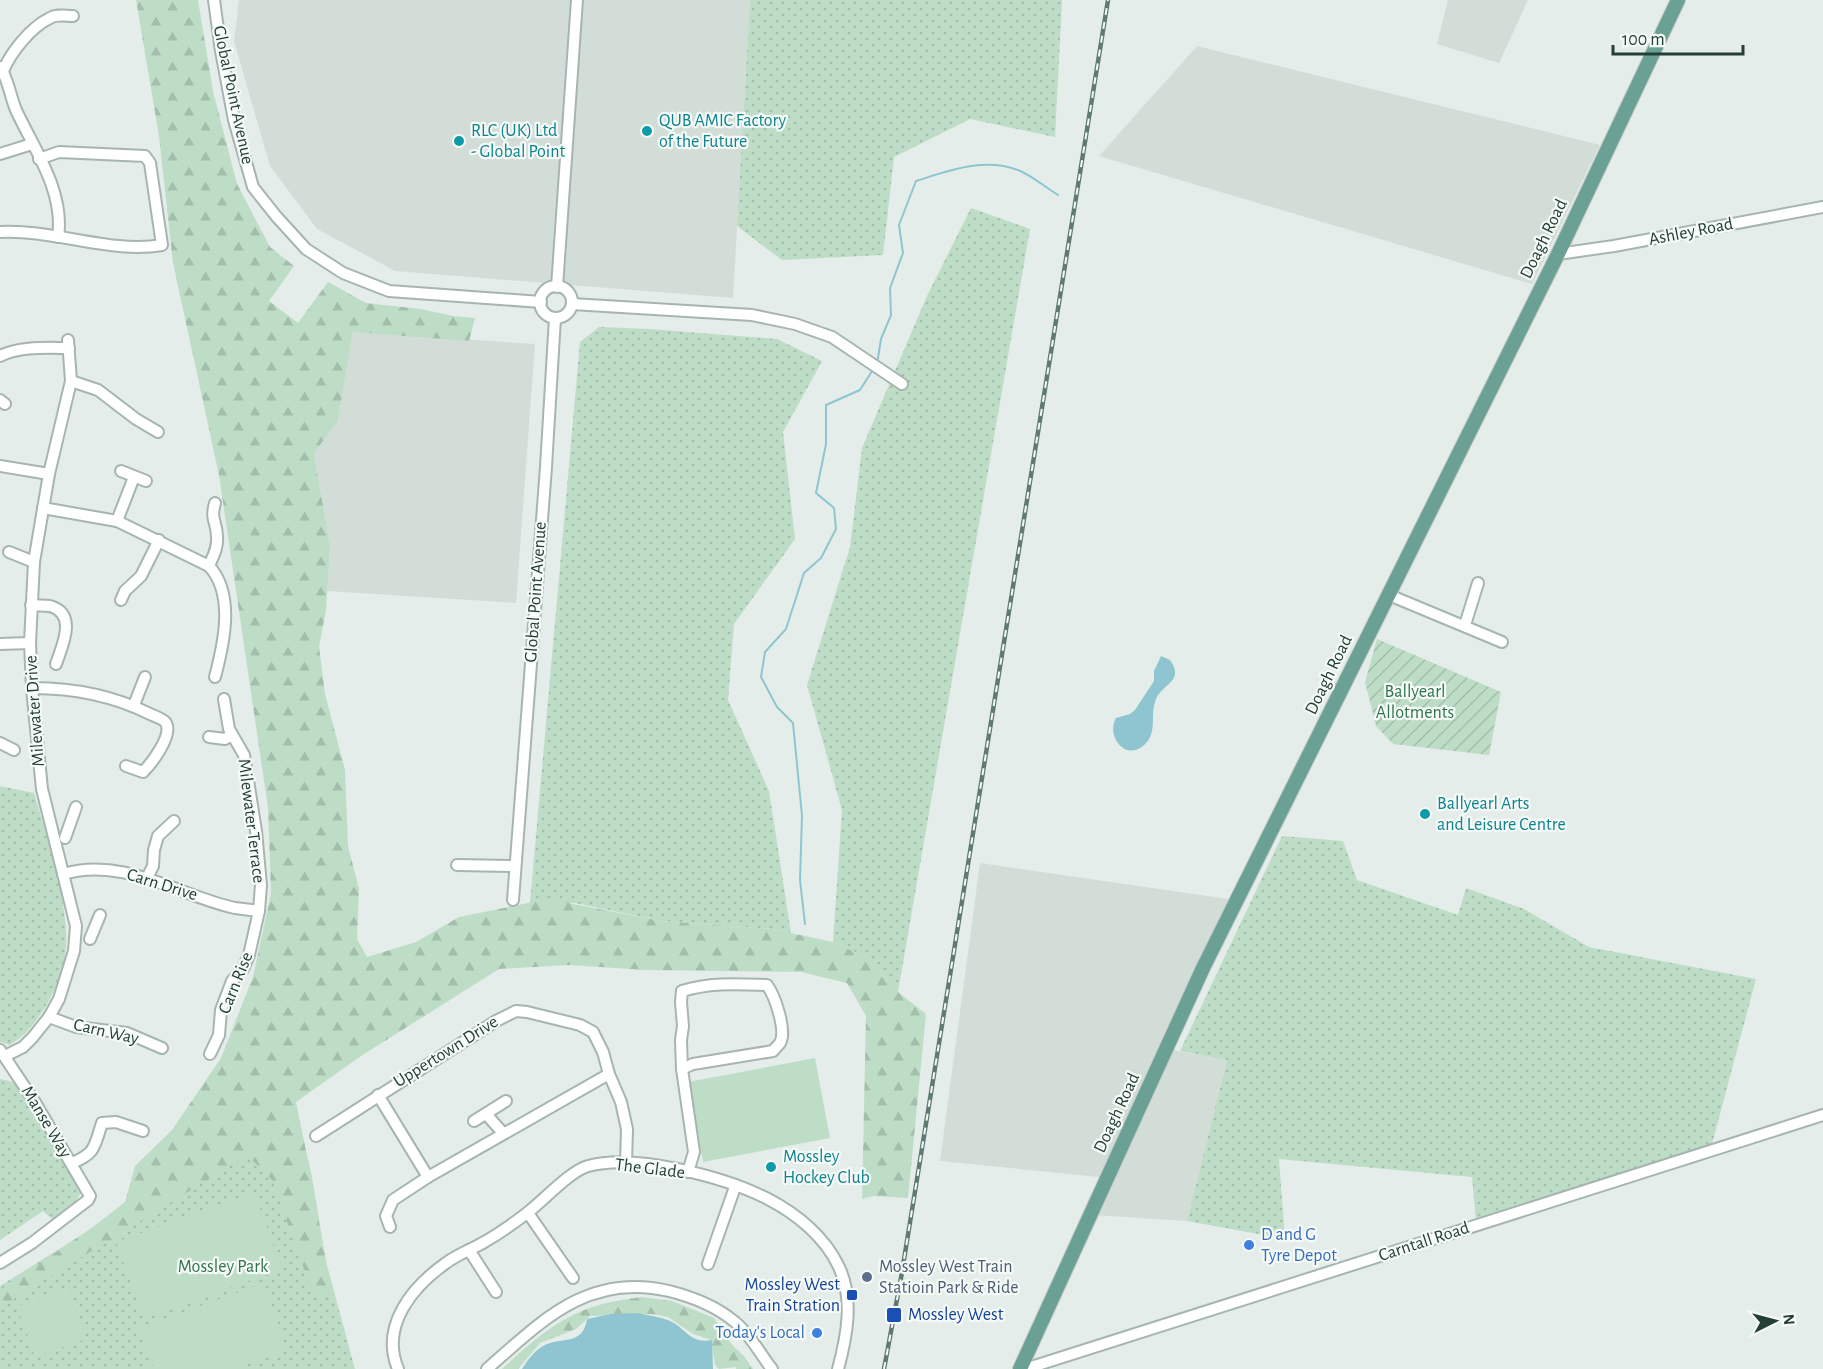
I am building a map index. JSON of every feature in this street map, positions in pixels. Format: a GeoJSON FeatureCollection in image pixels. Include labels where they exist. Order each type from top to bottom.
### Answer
{"type":"FeatureCollection","features":[{"type":"Feature","properties":{"kind":"main road","name":"Doagh Road"},"geometry":{"type":"LineString","coordinates":[[1020,1369],[1203,968],[1558,254],[1678,0]]}},
{"type":"Feature","properties":{"kind":"street","name":"Global Point Avenue"},"geometry":{"type":"LineString","coordinates":[[214,0],[234,120],[253,187],[306,249],[343,273],[389,291],[541,302]]}},
{"type":"Feature","properties":{"kind":"street"},"geometry":{"type":"LineString","coordinates":[[557,287],[577,0]]}},
{"type":"Feature","properties":{"kind":"street"},"geometry":{"type":"LineString","coordinates":[[58,237],[60,225],[57,203],[15,109],[2,69],[16,48],[50,17],[73,16]]}},
{"type":"Feature","properties":{"kind":"street"},"geometry":{"type":"LineString","coordinates":[[0,154],[32,144]]}},
{"type":"Feature","properties":{"kind":"street"},"geometry":{"type":"LineString","coordinates":[[0,232],[38,232],[58,237],[142,248],[162,245],[150,163],[145,156],[60,152],[39,159]]}},
{"type":"Feature","properties":{"kind":"street","name":"Ashley Road"},"geometry":{"type":"LineString","coordinates":[[1558,254],[1614,246],[1823,207]]}},
{"type":"Feature","properties":{"kind":"street"},"geometry":{"type":"LineString","coordinates":[[557,287],[570,294],[572,304],[566,314],[555,318],[546,314],[541,302],[546,291],[557,287]]}},
{"type":"Feature","properties":{"kind":"street"},"geometry":{"type":"LineString","coordinates":[[572,304],[752,315],[784,322],[832,337],[902,384]]}},
{"type":"Feature","properties":{"kind":"street","name":"Global Point Avenue"},"geometry":{"type":"LineString","coordinates":[[513,900],[555,318]]}},
{"type":"Feature","properties":{"kind":"street","name":"Milewater Drive"},"geometry":{"type":"LineString","coordinates":[[0,356],[8,352],[69,344],[71,381],[49,474],[34,562],[30,643],[39,769],[76,926],[74,951],[68,973],[49,1017],[23,1047],[2,1053]]}},
{"type":"Feature","properties":{"kind":"street"},"geometry":{"type":"LineString","coordinates":[[71,381],[98,390],[136,419],[158,432]]}},
{"type":"Feature","properties":{"kind":"street"},"geometry":{"type":"LineString","coordinates":[[0,466],[49,474]]}},
{"type":"Feature","properties":{"kind":"street"},"geometry":{"type":"LineString","coordinates":[[121,471],[146,481]]}},
{"type":"Feature","properties":{"kind":"street"},"geometry":{"type":"LineString","coordinates":[[117,521],[134,477]]}},
{"type":"Feature","properties":{"kind":"street"},"geometry":{"type":"LineString","coordinates":[[209,566],[217,547],[216,529],[211,516],[215,503]]}},
{"type":"Feature","properties":{"kind":"street"},"geometry":{"type":"LineString","coordinates":[[43,508],[117,521],[209,566],[218,575],[224,596],[225,623],[221,656],[215,677]]}},
{"type":"Feature","properties":{"kind":"street"},"geometry":{"type":"LineString","coordinates":[[121,600],[125,591],[141,576],[159,540]]}},
{"type":"Feature","properties":{"kind":"street"},"geometry":{"type":"LineString","coordinates":[[9,552],[34,562]]}},
{"type":"Feature","properties":{"kind":"street"},"geometry":{"type":"LineString","coordinates":[[1465,625],[1478,582]]}},
{"type":"Feature","properties":{"kind":"street"},"geometry":{"type":"LineString","coordinates":[[1389,595],[1502,642]]}},
{"type":"Feature","properties":{"kind":"street"},"geometry":{"type":"LineString","coordinates":[[31,605],[51,606],[63,615],[67,630],[56,664]]}},
{"type":"Feature","properties":{"kind":"street"},"geometry":{"type":"LineString","coordinates":[[0,644],[30,643]]}},
{"type":"Feature","properties":{"kind":"street"},"geometry":{"type":"LineString","coordinates":[[134,705],[145,677]]}},
{"type":"Feature","properties":{"kind":"street"},"geometry":{"type":"LineString","coordinates":[[32,688],[86,692],[134,705],[166,723],[164,741],[155,760],[142,777],[126,766]]}},
{"type":"Feature","properties":{"kind":"street","name":"Milewater Terrace"},"geometry":{"type":"LineString","coordinates":[[224,699],[229,729],[244,755],[256,831],[261,885],[259,911]]}},
{"type":"Feature","properties":{"kind":"street"},"geometry":{"type":"LineString","coordinates":[[209,737],[225,739],[232,735]]}},
{"type":"Feature","properties":{"kind":"street"},"geometry":{"type":"LineString","coordinates":[[0,743],[14,750]]}},
{"type":"Feature","properties":{"kind":"street"},"geometry":{"type":"LineString","coordinates":[[65,838],[76,807]]}},
{"type":"Feature","properties":{"kind":"street"},"geometry":{"type":"LineString","coordinates":[[50,822],[72,820]]}},
{"type":"Feature","properties":{"kind":"street"},"geometry":{"type":"LineString","coordinates":[[147,878],[153,866],[158,836],[174,821]]}},
{"type":"Feature","properties":{"kind":"street"},"geometry":{"type":"LineString","coordinates":[[457,865],[515,866]]}},
{"type":"Feature","properties":{"kind":"street","name":"Carn Drive"},"geometry":{"type":"LineString","coordinates":[[63,874],[98,870],[126,873],[235,908],[259,911]]}},
{"type":"Feature","properties":{"kind":"street","name":"Carn Rise"},"geometry":{"type":"LineString","coordinates":[[210,1054],[219,1035],[221,1010],[232,981],[243,969],[249,955],[259,911]]}},
{"type":"Feature","properties":{"kind":"street"},"geometry":{"type":"LineString","coordinates":[[76,926],[92,934],[100,915]]}},
{"type":"Feature","properties":{"kind":"street"},"geometry":{"type":"LineString","coordinates":[[682,1069],[693,1064],[772,1051],[781,1042],[782,1032],[775,996],[767,985],[728,983],[701,985],[682,991],[682,1069],[694,1152],[688,1172]]}},
{"type":"Feature","properties":{"kind":"street","name":"Uppertown Drive"},"geometry":{"type":"LineString","coordinates":[[316,1136],[508,1013],[516,1011],[580,1025],[593,1032],[603,1052],[609,1074],[621,1102],[627,1128],[626,1162]]}},
{"type":"Feature","properties":{"kind":"street","name":"Carn Way"},"geometry":{"type":"LineString","coordinates":[[49,1017],[76,1027],[127,1033],[162,1048]]}},
{"type":"Feature","properties":{"kind":"street","name":"Manse Way"},"geometry":{"type":"LineString","coordinates":[[0,1263],[33,1243],[88,1200],[90,1196],[72,1163],[2,1053]]}},
{"type":"Feature","properties":{"kind":"street"},"geometry":{"type":"LineString","coordinates":[[390,1227],[386,1216],[393,1200],[503,1133],[609,1074]]}},
{"type":"Feature","properties":{"kind":"street"},"geometry":{"type":"LineString","coordinates":[[378,1095],[428,1177]]}},
{"type":"Feature","properties":{"kind":"street"},"geometry":{"type":"LineString","coordinates":[[474,1121],[506,1101]]}},
{"type":"Feature","properties":{"kind":"street"},"geometry":{"type":"LineString","coordinates":[[486,1114],[503,1133]]}},
{"type":"Feature","properties":{"kind":"street","name":"Carntall Road"},"geometry":{"type":"LineString","coordinates":[[1025,1369],[1823,1115]]}},
{"type":"Feature","properties":{"kind":"street"},"geometry":{"type":"LineString","coordinates":[[72,1163],[87,1157],[93,1148],[102,1123],[116,1122],[143,1131]]}},
{"type":"Feature","properties":{"kind":"street","name":"The Glade"},"geometry":{"type":"LineString","coordinates":[[398,1369],[392,1347],[394,1328],[418,1285],[447,1262],[488,1240],[528,1213],[585,1167],[626,1162],[688,1172],[735,1186],[767,1199],[809,1227],[833,1256],[844,1280],[848,1308],[838,1369]]}},
{"type":"Feature","properties":{"kind":"street"},"geometry":{"type":"LineString","coordinates":[[708,1264],[735,1186]]}},
{"type":"Feature","properties":{"kind":"street"},"geometry":{"type":"LineString","coordinates":[[528,1213],[573,1278]]}},
{"type":"Feature","properties":{"kind":"street"},"geometry":{"type":"LineString","coordinates":[[469,1250],[496,1292]]}},
{"type":"Feature","properties":{"kind":"street"},"geometry":{"type":"LineString","coordinates":[[487,1369],[530,1331],[560,1309],[606,1290],[641,1287],[678,1294],[710,1306],[736,1323],[748,1335],[772,1369]]}},
{"type":"Feature","properties":{"kind":"shaded area"},"geometry":{"type":"Polygon","coordinates":[[[239,0],[750,0],[733,298],[395,271],[317,229],[270,166],[234,41],[239,0]]]}},
{"type":"Feature","properties":{"kind":"shaded area"},"geometry":{"type":"Polygon","coordinates":[[[1448,0],[1528,0],[1499,63],[1437,44],[1448,0]]]}},
{"type":"Feature","properties":{"kind":"shaded area"},"geometry":{"type":"Polygon","coordinates":[[[1197,46],[1600,145],[1532,284],[1099,156],[1197,46]]]}},
{"type":"Feature","properties":{"kind":"shaded area"},"geometry":{"type":"Polygon","coordinates":[[[353,332],[535,344],[516,603],[327,591],[330,546],[314,453],[338,421],[353,332]]]}},
{"type":"Feature","properties":{"kind":"shaded area"},"geometry":{"type":"Polygon","coordinates":[[[980,863],[1228,899],[1207,961],[1166,1049],[1227,1060],[1187,1221],[1094,1215],[1099,1177],[940,1161],[980,863]]]}},
{"type":"Feature","properties":{"kind":"green space"},"geometry":{"type":"Polygon","coordinates":[[[136,0],[198,0],[213,91],[237,184],[270,247],[294,266],[269,301],[298,323],[328,282],[366,303],[475,318],[469,341],[353,332],[338,421],[314,453],[330,546],[326,610],[319,647],[325,694],[345,770],[348,846],[359,889],[357,939],[367,957],[416,942],[459,917],[548,899],[661,921],[772,929],[833,942],[866,957],[898,992],[926,1014],[908,1198],[873,1196],[862,1199],[866,1016],[847,983],[801,972],[645,970],[569,965],[499,969],[361,1056],[296,1102],[326,1262],[335,1295],[313,1294],[272,1180],[251,1159],[245,1157],[0,1307],[0,1290],[93,1227],[125,1202],[135,1166],[172,1130],[221,1058],[253,977],[271,893],[268,808],[219,475],[173,263],[159,136],[136,0]]]}},
{"type":"Feature","properties":{"kind":"green space"},"geometry":{"type":"Polygon","coordinates":[[[750,0],[1062,0],[1055,137],[970,119],[894,157],[883,255],[782,260],[737,226],[750,0]]]}},
{"type":"Feature","properties":{"kind":"green space"},"geometry":{"type":"Polygon","coordinates":[[[971,208],[1030,229],[898,992],[866,957],[833,942],[842,810],[807,685],[850,547],[862,448],[927,296],[971,208]]]}},
{"type":"Feature","properties":{"kind":"green space"},"geometry":{"type":"Polygon","coordinates":[[[599,327],[777,339],[822,361],[783,432],[795,539],[734,624],[728,700],[769,791],[791,933],[772,929],[661,921],[575,903],[530,903],[580,342],[599,327]]]}},
{"type":"Feature","properties":{"kind":"green space","name":"Ballyearl Allotments"},"geometry":{"type":"Polygon","coordinates":[[[1377,639],[1501,692],[1489,755],[1393,744],[1376,726],[1365,682],[1377,639]]]}},
{"type":"Feature","properties":{"kind":"green space"},"geometry":{"type":"Polygon","coordinates":[[[0,786],[34,793],[61,891],[66,930],[65,958],[54,990],[29,1030],[10,1045],[0,1042],[0,786]]]}},
{"type":"Feature","properties":{"kind":"green space"},"geometry":{"type":"Polygon","coordinates":[[[1282,836],[1343,841],[1357,880],[1458,915],[1466,888],[1524,909],[1589,947],[1756,979],[1712,1144],[1476,1221],[1472,1177],[1279,1159],[1285,1239],[1187,1221],[1227,1060],[1180,1051],[1282,836]]]}},
{"type":"Feature","properties":{"kind":"green space"},"geometry":{"type":"Polygon","coordinates":[[[815,1058],[830,1138],[703,1162],[688,1082],[815,1058]]]}},
{"type":"Feature","properties":{"kind":"green space"},"geometry":{"type":"Polygon","coordinates":[[[0,1079],[18,1083],[82,1190],[74,1205],[52,1219],[43,1211],[0,1240],[0,1079]]]}},
{"type":"Feature","properties":{"kind":"green space","name":"Mossley Park"},"geometry":{"type":"Polygon","coordinates":[[[295,1102],[312,1177],[326,1262],[355,1369],[0,1369],[0,1286],[295,1102]]]}},
{"type":"Feature","properties":{"kind":"green space"},"geometry":{"type":"Polygon","coordinates":[[[254,1192],[282,1269],[144,1319],[116,1242],[254,1192]]]}},
{"type":"Feature","properties":{"kind":"green space"},"geometry":{"type":"Polygon","coordinates":[[[264,1283],[287,1350],[234,1369],[154,1369],[139,1328],[264,1283]]]}},
{"type":"Feature","properties":{"kind":"green space"},"geometry":{"type":"Polygon","coordinates":[[[68,1288],[86,1339],[35,1357],[17,1306],[68,1288]]]}},
{"type":"Feature","properties":{"kind":"green space"},"geometry":{"type":"Polygon","coordinates":[[[642,1297],[672,1301],[714,1318],[732,1345],[753,1369],[736,1369],[736,1367],[719,1369],[715,1365],[711,1340],[693,1334],[668,1317],[652,1314],[590,1316],[576,1329],[540,1343],[518,1369],[502,1369],[535,1340],[565,1319],[599,1305],[642,1297]]]}},
{"type":"Feature","properties":{"kind":"water"},"geometry":{"type":"Polygon","coordinates":[[[1161,656],[1170,660],[1175,674],[1155,702],[1152,731],[1148,741],[1136,750],[1123,748],[1113,732],[1116,718],[1135,710],[1154,681],[1154,671],[1161,656]]]}},
{"type":"Feature","properties":{"kind":"water"},"geometry":{"type":"Polygon","coordinates":[[[638,1313],[668,1320],[699,1340],[712,1340],[713,1369],[522,1369],[541,1347],[578,1336],[585,1327],[587,1319],[611,1314],[638,1313]]]}},
{"type":"Feature","properties":{"kind":"waterway"},"geometry":{"type":"LineString","coordinates":[[877,364],[881,339],[891,315],[890,288],[903,253],[899,225],[916,181],[966,167],[1005,166],[1023,172],[1058,195]]}},
{"type":"Feature","properties":{"kind":"waterway"},"geometry":{"type":"LineString","coordinates":[[805,924],[800,880],[802,816],[793,723],[777,707],[761,677],[765,652],[786,629],[804,573],[821,558],[836,529],[834,508],[816,493],[826,444],[826,405],[860,390],[874,368]]}},
{"type":"Feature","properties":{"kind":"railway"},"geometry":{"type":"LineString","coordinates":[[884,1369],[901,1278],[1108,0]]}},
{"type":"Feature","properties":{"kind":"place","name":"QUB AMIC Factory of the Future"},"geometry":{"type":"Point","coordinates":[647,131]}},
{"type":"Feature","properties":{"kind":"place","name":"RLC (UK) Ltd - Global Point"},"geometry":{"type":"Point","coordinates":[459,141]}},
{"type":"Feature","properties":{"kind":"place","name":"Ballyearl Arts and Leisure Centre"},"geometry":{"type":"Point","coordinates":[1425,814]}},
{"type":"Feature","properties":{"kind":"place","name":"Mossley Hockey Club"},"geometry":{"type":"Point","coordinates":[771,1167]}},
{"type":"Feature","properties":{"kind":"place","name":"D and G Tyre Depot"},"geometry":{"type":"Point","coordinates":[1249,1245]}},
{"type":"Feature","properties":{"kind":"place","name":"Mossley West Train Statioin Park & Ride"},"geometry":{"type":"Point","coordinates":[867,1277]}},
{"type":"Feature","properties":{"kind":"place","name":"Mossley West Train Stration"},"geometry":{"type":"Point","coordinates":[852,1295]}},
{"type":"Feature","properties":{"kind":"place","name":"Mossley West"},"geometry":{"type":"Point","coordinates":[894,1315]}},
{"type":"Feature","properties":{"kind":"place","name":"Today's Local"},"geometry":{"type":"Point","coordinates":[817,1333]}}]}
